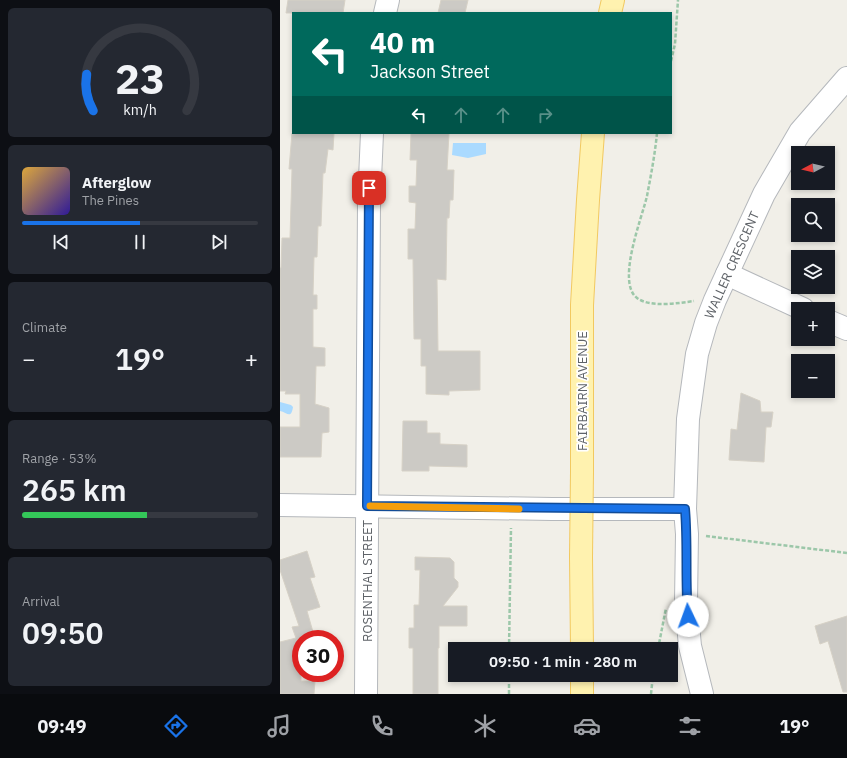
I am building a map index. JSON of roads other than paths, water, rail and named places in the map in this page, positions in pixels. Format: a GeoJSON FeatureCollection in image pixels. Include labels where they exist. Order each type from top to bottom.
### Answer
{"type":"FeatureCollection","features":[{"type":"Feature","properties":{"kind":"main road"},"geometry":{"type":"LineString","coordinates":[[610,12],[613,0]]}},
{"type":"Feature","properties":{"kind":"main road","name":"FAIRBAIRN AVENUE"},"geometry":{"type":"LineString","coordinates":[[582,642],[582,305],[593,134]]}},
{"type":"Feature","properties":{"kind":"main road"},"geometry":{"type":"LineString","coordinates":[[582,682],[582,694]]}},
{"type":"Feature","properties":{"kind":"street"},"geometry":{"type":"LineString","coordinates":[[385,12],[388,0]]}},
{"type":"Feature","properties":{"kind":"street","name":"WALLER CRESCENT"},"geometry":{"type":"LineString","coordinates":[[702,694],[690,646],[686,602],[687,534],[685,509],[688,419],[697,354],[706,323],[715,300],[764,194],[800,132],[847,78]]}},
{"type":"Feature","properties":{"kind":"street","name":"ROSENTHAL STREET"},"geometry":{"type":"LineString","coordinates":[[366,694],[369,202],[372,134]]}},
{"type":"Feature","properties":{"kind":"street"},"geometry":{"type":"LineString","coordinates":[[727,274],[791,303]]}},
{"type":"Feature","properties":{"kind":"street"},"geometry":{"type":"LineString","coordinates":[[835,323],[847,329]]}},
{"type":"Feature","properties":{"kind":"street"},"geometry":{"type":"LineString","coordinates":[[280,505],[685,509]]}},
{"type":"Feature","properties":{"kind":"water"},"geometry":{"type":"Polygon","coordinates":[[[453,143],[486,143],[486,154],[468,158],[452,155],[453,143]]]}},
{"type":"Feature","properties":{"kind":"water"},"geometry":{"type":"Polygon","coordinates":[[[280,402],[293,407],[290,414],[280,411],[280,402]]]}}]}
